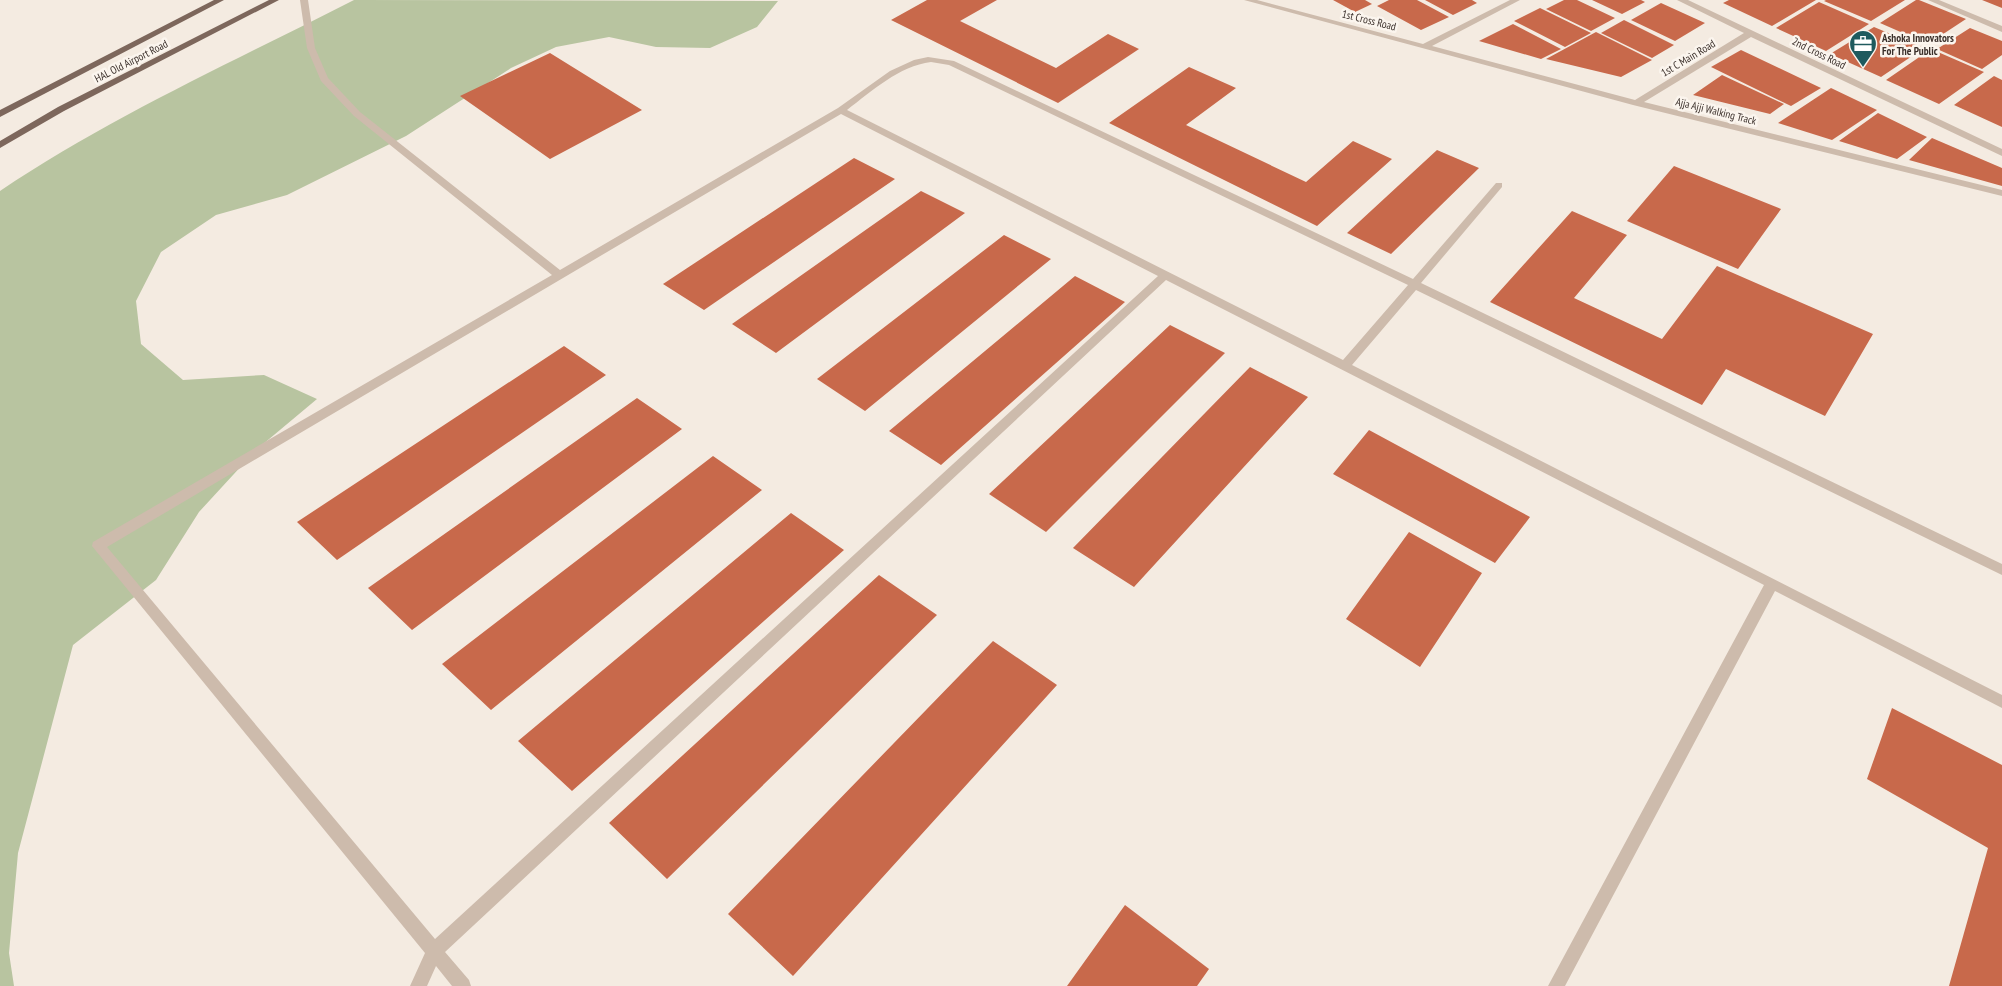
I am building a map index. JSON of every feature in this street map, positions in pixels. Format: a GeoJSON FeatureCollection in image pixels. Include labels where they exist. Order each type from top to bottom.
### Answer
{"type":"FeatureCollection","features":[{"type":"Feature","properties":{"kind":"main road","name":"HAL Old Airport Road"},"geometry":{"type":"LineString","coordinates":[[0,114],[220,0]]}},
{"type":"Feature","properties":{"kind":"main road","name":"HAL Old Airport Road"},"geometry":{"type":"LineString","coordinates":[[0,145],[61,110],[275,0]]}},
{"type":"Feature","properties":{"kind":"street"},"geometry":{"type":"LineString","coordinates":[[304,0],[311,48],[324,79],[357,114],[560,276]]}},
{"type":"Feature","properties":{"kind":"street","name":"1st Cross Road"},"geometry":{"type":"LineString","coordinates":[[1248,0],[1265,2],[1426,46]]}},
{"type":"Feature","properties":{"kind":"street"},"geometry":{"type":"LineString","coordinates":[[1426,46],[1516,0]]}},
{"type":"Feature","properties":{"kind":"street","name":"2nd Cross Road"},"geometry":{"type":"LineString","coordinates":[[1681,0],[2002,153]]}},
{"type":"Feature","properties":{"kind":"street"},"geometry":{"type":"LineString","coordinates":[[1932,0],[2002,29]]}},
{"type":"Feature","properties":{"kind":"street","name":"1st C Main Road"},"geometry":{"type":"LineString","coordinates":[[1636,103],[1751,33]]}},
{"type":"Feature","properties":{"kind":"street","name":"Ajja Ajji Walking Track"},"geometry":{"type":"LineString","coordinates":[[1426,46],[1636,103],[2002,193]]}},
{"type":"Feature","properties":{"kind":"street"},"geometry":{"type":"LineString","coordinates":[[463,986],[98,546],[841,110],[890,75],[920,62],[930,60],[951,63],[1414,284],[2002,570]]}},
{"type":"Feature","properties":{"kind":"street"},"geometry":{"type":"LineString","coordinates":[[841,110],[1772,583],[2002,702]]}},
{"type":"Feature","properties":{"kind":"street"},"geometry":{"type":"LineString","coordinates":[[1345,366],[1499,185]]}},
{"type":"Feature","properties":{"kind":"street"},"geometry":{"type":"LineString","coordinates":[[418,986],[434,951],[1165,275]]}},
{"type":"Feature","properties":{"kind":"street"},"geometry":{"type":"LineString","coordinates":[[1556,986],[1772,583]]}},
{"type":"Feature","properties":{"kind":"green space"},"geometry":{"type":"Polygon","coordinates":[[[354,0],[778,1],[757,27],[710,48],[656,47],[609,37],[556,47],[511,68],[406,136],[287,195],[216,215],[161,252],[136,301],[141,344],[183,380],[264,375],[317,399],[256,450],[199,512],[156,580],[73,645],[18,853],[9,953],[14,986],[0,986],[0,191],[42,164],[130,114],[219,67],[354,0]]]}},
{"type":"Feature","properties":{"kind":"building"},"geometry":{"type":"Polygon","coordinates":[[[927,0],[997,0],[960,21],[1056,68],[1108,34],[1139,49],[1058,103],[891,20],[927,0]]]}},
{"type":"Feature","properties":{"kind":"building"},"geometry":{"type":"Polygon","coordinates":[[[1333,0],[1365,0],[1372,4],[1355,12],[1333,0]]]}},
{"type":"Feature","properties":{"kind":"building"},"geometry":{"type":"Polygon","coordinates":[[[1389,0],[1417,0],[1449,17],[1421,30],[1377,6],[1389,0]]]}},
{"type":"Feature","properties":{"kind":"building"},"geometry":{"type":"Polygon","coordinates":[[[1425,0],[1472,0],[1477,3],[1453,15],[1425,0]]]}},
{"type":"Feature","properties":{"kind":"building"},"geometry":{"type":"Polygon","coordinates":[[[1564,0],[1577,0],[1615,18],[1591,31],[1546,9],[1564,0]]]}},
{"type":"Feature","properties":{"kind":"building"},"geometry":{"type":"Polygon","coordinates":[[[1592,0],[1641,0],[1645,2],[1622,14],[1592,0]]]}},
{"type":"Feature","properties":{"kind":"building"},"geometry":{"type":"Polygon","coordinates":[[[1729,0],[1816,0],[1772,26],[1723,3],[1729,0]]]}},
{"type":"Feature","properties":{"kind":"building"},"geometry":{"type":"Polygon","coordinates":[[[1905,0],[1871,21],[1824,1],[1905,0]]]}},
{"type":"Feature","properties":{"kind":"building"},"geometry":{"type":"Polygon","coordinates":[[[1916,0],[1966,19],[1928,44],[1880,23],[1916,0]]]}},
{"type":"Feature","properties":{"kind":"building"},"geometry":{"type":"Polygon","coordinates":[[[1982,0],[2002,0],[2002,8],[1982,0]]]}},
{"type":"Feature","properties":{"kind":"building"},"geometry":{"type":"Polygon","coordinates":[[[1819,2],[1869,24],[1826,51],[1776,28],[1819,2]]]}},
{"type":"Feature","properties":{"kind":"building"},"geometry":{"type":"Polygon","coordinates":[[[1661,3],[1705,23],[1675,41],[1631,20],[1661,3]]]}},
{"type":"Feature","properties":{"kind":"building"},"geometry":{"type":"Polygon","coordinates":[[[1540,8],[1591,33],[1565,47],[1514,21],[1540,8]]]}},
{"type":"Feature","properties":{"kind":"building"},"geometry":{"type":"Polygon","coordinates":[[[1624,20],[1674,45],[1652,58],[1601,33],[1624,20]]]}},
{"type":"Feature","properties":{"kind":"building"},"geometry":{"type":"Polygon","coordinates":[[[1513,24],[1561,49],[1541,59],[1479,41],[1513,24]]]}},
{"type":"Feature","properties":{"kind":"building"},"geometry":{"type":"Polygon","coordinates":[[[1874,27],[1924,48],[1881,77],[1830,54],[1874,27]]]}},
{"type":"Feature","properties":{"kind":"building"},"geometry":{"type":"Polygon","coordinates":[[[1970,28],[2002,41],[2002,55],[1982,69],[1937,49],[1970,28]]]}},
{"type":"Feature","properties":{"kind":"building"},"geometry":{"type":"Polygon","coordinates":[[[1596,32],[1652,60],[1621,77],[1546,59],[1596,32]]]}},
{"type":"Feature","properties":{"kind":"building"},"geometry":{"type":"Polygon","coordinates":[[[1931,49],[1984,72],[1939,104],[1886,80],[1931,49]]]}},
{"type":"Feature","properties":{"kind":"building"},"geometry":{"type":"Polygon","coordinates":[[[1741,50],[1821,88],[1791,106],[1711,67],[1741,50]]]}},
{"type":"Feature","properties":{"kind":"building"},"geometry":{"type":"Polygon","coordinates":[[[550,53],[642,110],[550,159],[460,96],[550,53]]]}},
{"type":"Feature","properties":{"kind":"building"},"geometry":{"type":"Polygon","coordinates":[[[1189,67],[1236,88],[1186,125],[1306,182],[1353,141],[1392,159],[1317,226],[1109,123],[1189,67]]]}},
{"type":"Feature","properties":{"kind":"building"},"geometry":{"type":"Polygon","coordinates":[[[1722,75],[1784,104],[1770,114],[1693,95],[1722,75]]]}},
{"type":"Feature","properties":{"kind":"building"},"geometry":{"type":"Polygon","coordinates":[[[1994,76],[2002,80],[2002,127],[1954,105],[1994,76]]]}},
{"type":"Feature","properties":{"kind":"building"},"geometry":{"type":"Polygon","coordinates":[[[1831,88],[1877,110],[1832,140],[1778,123],[1831,88]]]}},
{"type":"Feature","properties":{"kind":"building"},"geometry":{"type":"Polygon","coordinates":[[[1878,113],[1927,137],[1897,159],[1839,141],[1878,113]]]}},
{"type":"Feature","properties":{"kind":"building"},"geometry":{"type":"Polygon","coordinates":[[[1932,138],[2002,168],[2002,186],[1909,160],[1932,138]]]}},
{"type":"Feature","properties":{"kind":"building"},"geometry":{"type":"Polygon","coordinates":[[[1437,150],[1479,168],[1391,254],[1347,233],[1437,150]]]}},
{"type":"Feature","properties":{"kind":"building"},"geometry":{"type":"Polygon","coordinates":[[[854,158],[895,179],[704,310],[663,284],[854,158]]]}},
{"type":"Feature","properties":{"kind":"building"},"geometry":{"type":"Polygon","coordinates":[[[1674,166],[1781,209],[1738,269],[1627,221],[1674,166]]]}},
{"type":"Feature","properties":{"kind":"building"},"geometry":{"type":"Polygon","coordinates":[[[921,191],[965,213],[776,353],[732,324],[921,191]]]}},
{"type":"Feature","properties":{"kind":"building"},"geometry":{"type":"Polygon","coordinates":[[[1572,211],[1627,235],[1574,298],[1662,339],[1717,266],[1873,334],[1825,416],[1726,369],[1702,405],[1490,302],[1572,211]]]}},
{"type":"Feature","properties":{"kind":"building"},"geometry":{"type":"Polygon","coordinates":[[[1004,235],[1051,259],[865,411],[817,379],[1004,235]]]}},
{"type":"Feature","properties":{"kind":"building"},"geometry":{"type":"Polygon","coordinates":[[[1075,276],[1125,302],[941,465],[889,431],[1075,276]]]}},
{"type":"Feature","properties":{"kind":"building"},"geometry":{"type":"Polygon","coordinates":[[[1170,325],[1225,353],[1046,532],[989,494],[1170,325]]]}},
{"type":"Feature","properties":{"kind":"building"},"geometry":{"type":"Polygon","coordinates":[[[564,346],[606,375],[337,560],[297,522],[564,346]]]}},
{"type":"Feature","properties":{"kind":"building"},"geometry":{"type":"Polygon","coordinates":[[[1250,367],[1308,397],[1134,587],[1073,548],[1250,367]]]}},
{"type":"Feature","properties":{"kind":"building"},"geometry":{"type":"Polygon","coordinates":[[[637,398],[682,429],[412,630],[368,588],[637,398]]]}},
{"type":"Feature","properties":{"kind":"building"},"geometry":{"type":"Polygon","coordinates":[[[1369,430],[1530,517],[1495,563],[1333,474],[1369,430]]]}},
{"type":"Feature","properties":{"kind":"building"},"geometry":{"type":"Polygon","coordinates":[[[713,456],[762,490],[491,710],[442,664],[713,456]]]}},
{"type":"Feature","properties":{"kind":"building"},"geometry":{"type":"Polygon","coordinates":[[[791,513],[844,550],[572,791],[518,741],[791,513]]]}},
{"type":"Feature","properties":{"kind":"building"},"geometry":{"type":"Polygon","coordinates":[[[1409,532],[1482,573],[1420,667],[1346,619],[1409,532]]]}},
{"type":"Feature","properties":{"kind":"building"},"geometry":{"type":"Polygon","coordinates":[[[879,575],[937,615],[667,879],[609,823],[879,575]]]}},
{"type":"Feature","properties":{"kind":"building"},"geometry":{"type":"Polygon","coordinates":[[[993,641],[1057,685],[793,976],[728,914],[993,641]]]}},
{"type":"Feature","properties":{"kind":"building"},"geometry":{"type":"Polygon","coordinates":[[[1892,708],[2002,765],[2002,986],[1949,986],[1988,848],[1867,779],[1892,708]]]}},
{"type":"Feature","properties":{"kind":"building"},"geometry":{"type":"Polygon","coordinates":[[[1125,905],[1209,969],[1197,986],[1067,986],[1125,905]]]}},
{"type":"Feature","properties":{"kind":"place","name":"Ashoka Innovators For The Public"},"geometry":{"type":"Point","coordinates":[1863,68]}}]}
